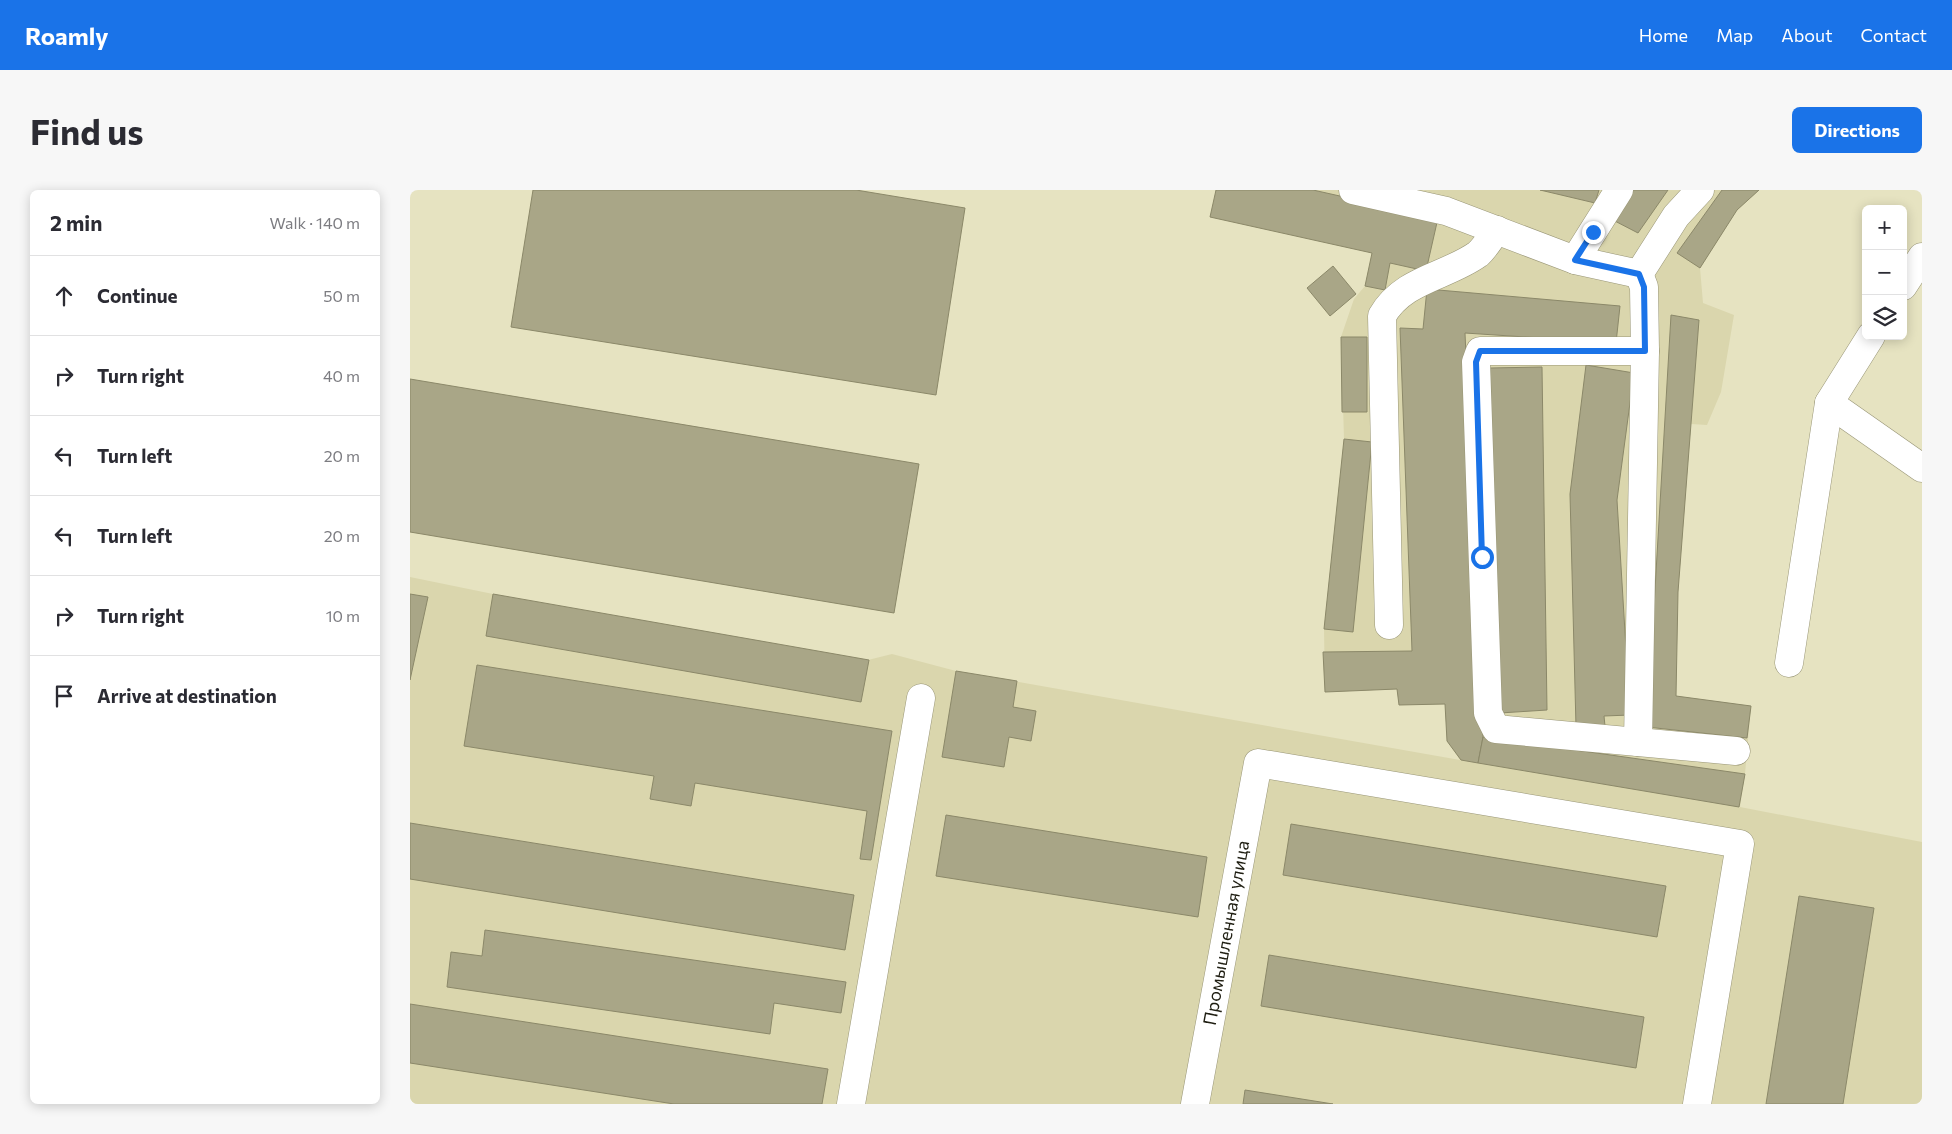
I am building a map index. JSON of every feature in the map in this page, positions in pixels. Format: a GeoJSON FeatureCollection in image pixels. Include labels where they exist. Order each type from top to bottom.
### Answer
{"type":"FeatureCollection","features":[{"type":"Feature","properties":{"kind":"street"},"geometry":{"type":"LineString","coordinates":[[1353,190],[1446,211],[1575,260],[1639,274]]}},
{"type":"Feature","properties":{"kind":"street"},"geometry":{"type":"LineString","coordinates":[[1575,260],[1619,190]]}},
{"type":"Feature","properties":{"kind":"street"},"geometry":{"type":"LineString","coordinates":[[1639,274],[1676,216],[1700,190]]}},
{"type":"Feature","properties":{"kind":"street"},"geometry":{"type":"LineString","coordinates":[[1389,625],[1382,316],[1387,306],[1414,284],[1478,253],[1497,230]]}},
{"type":"Feature","properties":{"kind":"street"},"geometry":{"type":"LineString","coordinates":[[1907,280],[1922,256]]}},
{"type":"Feature","properties":{"kind":"street"},"geometry":{"type":"LineString","coordinates":[[1638,742],[1645,351],[1644,287],[1639,274]]}},
{"type":"Feature","properties":{"kind":"street"},"geometry":{"type":"LineString","coordinates":[[1789,663],[1829,402],[1868,340]]}},
{"type":"Feature","properties":{"kind":"street"},"geometry":{"type":"LineString","coordinates":[[1645,351],[1480,351],[1476,362],[1488,713],[1496,729],[1736,751]]}},
{"type":"Feature","properties":{"kind":"street"},"geometry":{"type":"LineString","coordinates":[[1829,402],[1922,468]]}},
{"type":"Feature","properties":{"kind":"street"},"geometry":{"type":"LineString","coordinates":[[851,1104],[921,698]]}},
{"type":"Feature","properties":{"kind":"street","name":"Промышленная улица"},"geometry":{"type":"LineString","coordinates":[[1195,1104],[1258,763],[1740,844],[1697,1104]]}},
{"type":"Feature","properties":{"kind":"shaded area"},"geometry":{"type":"Polygon","coordinates":[[[1216,190],[1759,190],[1737,210],[1700,268],[1703,303],[1734,315],[1721,392],[1707,425],[1691,424],[1678,592],[1676,696],[1751,706],[1740,807],[1922,842],[1922,1104],[410,1104],[410,577],[493,594],[868,660],[892,654],[956,671],[1460,760],[1447,741],[1445,704],[1399,705],[1397,689],[1325,692],[1324,629],[1344,439],[1341,337],[1354,299],[1365,286],[1372,253],[1210,217],[1216,190]]]}},
{"type":"Feature","properties":{"kind":"building"},"geometry":{"type":"Polygon","coordinates":[[[533,190],[856,190],[965,208],[936,395],[511,327],[533,190]]]}},
{"type":"Feature","properties":{"kind":"building"},"geometry":{"type":"Polygon","coordinates":[[[1216,190],[1313,190],[1438,218],[1426,271],[1390,263],[1385,290],[1365,286],[1372,253],[1210,217],[1216,190]]]}},
{"type":"Feature","properties":{"kind":"building"},"geometry":{"type":"Polygon","coordinates":[[[1540,190],[1599,190],[1595,203],[1540,190]]]}},
{"type":"Feature","properties":{"kind":"building"},"geometry":{"type":"Polygon","coordinates":[[[1631,190],[1668,190],[1638,233],[1611,219],[1631,190]]]}},
{"type":"Feature","properties":{"kind":"building"},"geometry":{"type":"Polygon","coordinates":[[[1722,190],[1759,190],[1737,210],[1700,268],[1677,253],[1722,190]]]}},
{"type":"Feature","properties":{"kind":"building"},"geometry":{"type":"Polygon","coordinates":[[[1333,266],[1356,294],[1330,316],[1307,288],[1333,266]]]}},
{"type":"Feature","properties":{"kind":"building"},"geometry":{"type":"Polygon","coordinates":[[[1427,289],[1620,306],[1616,343],[1465,333],[1483,737],[1478,763],[1461,760],[1447,741],[1445,704],[1399,705],[1397,689],[1325,692],[1323,652],[1412,651],[1400,328],[1423,329],[1427,289]]]}},
{"type":"Feature","properties":{"kind":"building"},"geometry":{"type":"Polygon","coordinates":[[[1671,315],[1699,320],[1678,592],[1676,696],[1751,706],[1747,738],[1647,727],[1671,315]]]}},
{"type":"Feature","properties":{"kind":"building"},"geometry":{"type":"Polygon","coordinates":[[[1341,337],[1367,337],[1367,412],[1342,412],[1341,337]]]}},
{"type":"Feature","properties":{"kind":"building"},"geometry":{"type":"Polygon","coordinates":[[[1586,365],[1634,373],[1617,500],[1630,715],[1604,716],[1605,726],[1576,727],[1570,494],[1586,365]]]}},
{"type":"Feature","properties":{"kind":"building"},"geometry":{"type":"Polygon","coordinates":[[[1542,367],[1547,710],[1500,713],[1490,368],[1542,367]]]}},
{"type":"Feature","properties":{"kind":"building"},"geometry":{"type":"Polygon","coordinates":[[[410,379],[919,464],[894,613],[410,532],[410,379]]]}},
{"type":"Feature","properties":{"kind":"building"},"geometry":{"type":"Polygon","coordinates":[[[1344,439],[1372,442],[1353,632],[1324,629],[1344,439]]]}},
{"type":"Feature","properties":{"kind":"building"},"geometry":{"type":"Polygon","coordinates":[[[410,594],[428,597],[410,680],[410,594]]]}},
{"type":"Feature","properties":{"kind":"building"},"geometry":{"type":"Polygon","coordinates":[[[493,594],[869,660],[861,702],[486,636],[493,594]]]}},
{"type":"Feature","properties":{"kind":"building"},"geometry":{"type":"Polygon","coordinates":[[[477,665],[892,731],[871,860],[860,859],[867,811],[695,783],[691,806],[650,799],[654,776],[464,746],[477,665]]]}},
{"type":"Feature","properties":{"kind":"building"},"geometry":{"type":"Polygon","coordinates":[[[956,671],[1017,681],[1013,707],[1036,711],[1031,741],[1009,737],[1004,767],[942,757],[956,671]]]}},
{"type":"Feature","properties":{"kind":"building"},"geometry":{"type":"Polygon","coordinates":[[[1483,737],[1745,774],[1739,807],[1478,763],[1483,737]]]}},
{"type":"Feature","properties":{"kind":"building"},"geometry":{"type":"Polygon","coordinates":[[[946,815],[1207,857],[1198,917],[936,876],[946,815]]]}},
{"type":"Feature","properties":{"kind":"building"},"geometry":{"type":"Polygon","coordinates":[[[410,823],[854,895],[845,950],[410,879],[410,823]]]}},
{"type":"Feature","properties":{"kind":"building"},"geometry":{"type":"Polygon","coordinates":[[[1291,824],[1666,886],[1657,937],[1283,875],[1291,824]]]}},
{"type":"Feature","properties":{"kind":"building"},"geometry":{"type":"Polygon","coordinates":[[[1799,896],[1874,908],[1843,1104],[1766,1104],[1799,896]]]}},
{"type":"Feature","properties":{"kind":"building"},"geometry":{"type":"Polygon","coordinates":[[[485,930],[846,982],[841,1013],[774,1003],[770,1034],[447,987],[451,952],[482,956],[485,930]]]}},
{"type":"Feature","properties":{"kind":"building"},"geometry":{"type":"Polygon","coordinates":[[[1269,955],[1644,1017],[1636,1068],[1261,1006],[1269,955]]]}},
{"type":"Feature","properties":{"kind":"building"},"geometry":{"type":"Polygon","coordinates":[[[410,1004],[828,1069],[822,1104],[674,1104],[410,1063],[410,1004]]]}},
{"type":"Feature","properties":{"kind":"building"},"geometry":{"type":"Polygon","coordinates":[[[1245,1090],[1333,1104],[1243,1104],[1245,1090]]]}},
{"type":"Feature","properties":{"kind":"route"},"geometry":{"type":"LineString","coordinates":[[1482,557],[1476,362],[1480,351],[1645,351],[1644,287],[1639,274],[1575,260],[1593,232]]}}]}
